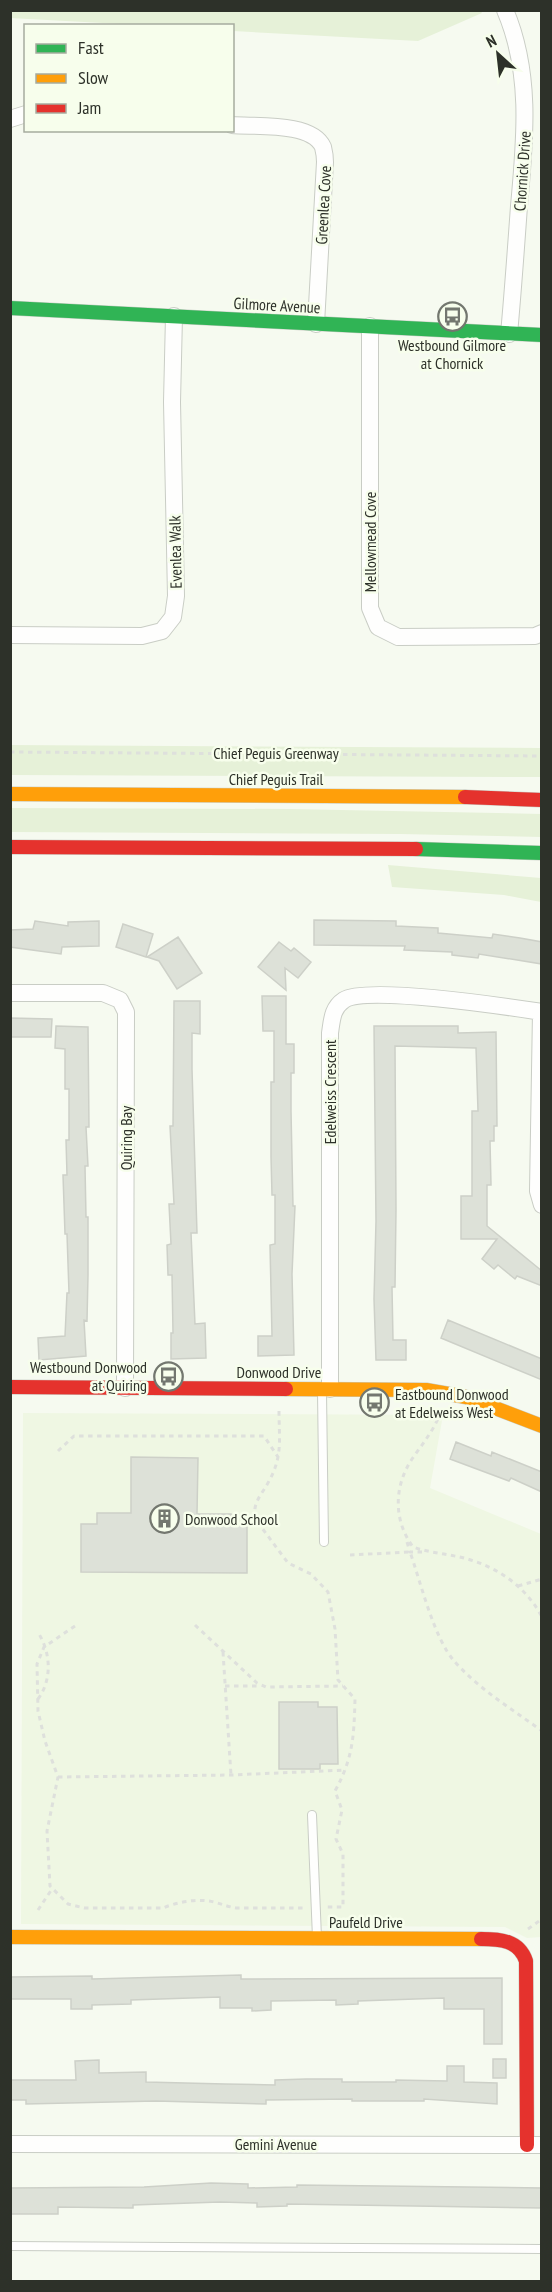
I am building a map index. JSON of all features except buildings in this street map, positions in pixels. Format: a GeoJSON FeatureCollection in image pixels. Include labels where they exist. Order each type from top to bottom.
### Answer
{"type":"FeatureCollection","features":[{"type":"Feature","properties":{"kind":"street","name":"Chornick Drive"},"geometry":{"type":"LineString","coordinates":[[505,10],[519,54],[533,134],[509,334]]}},
{"type":"Feature","properties":{"kind":"street","name":"Greenlea Cove"},"geometry":{"type":"LineString","coordinates":[[234,126],[296,129],[312,135],[322,147],[325,162],[316,324]]}},
{"type":"Feature","properties":{"kind":"street","name":"Gilmore Avenue"},"geometry":{"type":"LineString","coordinates":[[10,308],[542,335]]}},
{"type":"Feature","properties":{"kind":"street","name":"Evenlea Walk"},"geometry":{"type":"LineString","coordinates":[[10,635],[142,636],[162,631],[173,617],[176,596],[171,402],[174,316]]}},
{"type":"Feature","properties":{"kind":"street","name":"Mellowmead Cove"},"geometry":{"type":"LineString","coordinates":[[370,326],[369,608],[378,627],[399,637],[535,636],[542,633]]}},
{"type":"Feature","properties":{"kind":"street","name":"Chief Peguis Trail"},"geometry":{"type":"LineString","coordinates":[[10,794],[412,796],[542,800]]}},
{"type":"Feature","properties":{"kind":"street"},"geometry":{"type":"LineString","coordinates":[[10,847],[427,849],[542,853]]}},
{"type":"Feature","properties":{"kind":"street","name":"Quiring Bay"},"geometry":{"type":"LineString","coordinates":[[10,993],[103,993],[120,1000],[126,1012],[125,1388]]}},
{"type":"Feature","properties":{"kind":"street","name":"Edelweiss Crescent"},"geometry":{"type":"LineString","coordinates":[[326,1389],[330,1033],[334,1009],[346,998],[367,996],[447,998],[541,1012]]}},
{"type":"Feature","properties":{"kind":"street"},"geometry":{"type":"LineString","coordinates":[[541,1012],[538,1191],[542,1205]]}},
{"type":"Feature","properties":{"kind":"street","name":"Donwood Drive"},"geometry":{"type":"LineString","coordinates":[[10,1387],[447,1392],[542,1426]]}},
{"type":"Feature","properties":{"kind":"street","name":"Paufeld Drive"},"geometry":{"type":"LineString","coordinates":[[10,1937],[498,1939],[520,1946],[526,1958],[527,1967],[534,2145]]}},
{"type":"Feature","properties":{"kind":"street","name":"Gemini Avenue"},"geometry":{"type":"LineString","coordinates":[[10,2144],[534,2145]]}},
{"type":"Feature","properties":{"kind":"lane"},"geometry":{"type":"LineString","coordinates":[[324,1542],[326,1389]]}},
{"type":"Feature","properties":{"kind":"lane"},"geometry":{"type":"LineString","coordinates":[[312,1815],[317,1938]]}},
{"type":"Feature","properties":{"kind":"lane"},"geometry":{"type":"LineString","coordinates":[[10,2246],[542,2249]]}},
{"type":"Feature","properties":{"kind":"path","name":"Chief Peguis Greenway"},"geometry":{"type":"LineString","coordinates":[[10,752],[542,756]]}},
{"type":"Feature","properties":{"kind":"path"},"geometry":{"type":"LineString","coordinates":[[447,1392],[436,1426],[410,1461],[400,1487],[399,1514],[438,1632],[455,1662],[497,1700],[542,1731]]}},
{"type":"Feature","properties":{"kind":"path"},"geometry":{"type":"LineString","coordinates":[[75,1626],[46,1646],[37,1664],[37,1701],[45,1741],[58,1777],[47,1831],[49,1880],[52,1888],[68,1904],[84,1908],[163,1908],[174,1903],[205,1901],[237,1908],[343,1907],[343,1854],[336,1839],[342,1810],[335,1791],[346,1770],[353,1743],[356,1700],[338,1680],[328,1592],[311,1574],[288,1563],[256,1520],[254,1513],[255,1506],[279,1459],[279,1411]]}},
{"type":"Feature","properties":{"kind":"path"},"geometry":{"type":"LineString","coordinates":[[58,1451],[74,1436],[264,1436],[279,1459]]}},
{"type":"Feature","properties":{"kind":"path"},"geometry":{"type":"LineString","coordinates":[[406,1537],[413,1547],[472,1560],[492,1569],[518,1586],[534,1603],[542,1617]]}},
{"type":"Feature","properties":{"kind":"path"},"geometry":{"type":"LineString","coordinates":[[350,1555],[428,1552]]}},
{"type":"Feature","properties":{"kind":"path"},"geometry":{"type":"LineString","coordinates":[[518,1586],[542,1579]]}},
{"type":"Feature","properties":{"kind":"path"},"geometry":{"type":"LineString","coordinates":[[195,1625],[248,1677],[263,1686]]}},
{"type":"Feature","properties":{"kind":"path"},"geometry":{"type":"LineString","coordinates":[[37,1701],[44,1691],[48,1677],[46,1646],[39,1634]]}},
{"type":"Feature","properties":{"kind":"path"},"geometry":{"type":"LineString","coordinates":[[222,1652],[231,1775]]}},
{"type":"Feature","properties":{"kind":"path"},"geometry":{"type":"LineString","coordinates":[[225,1686],[344,1686]]}},
{"type":"Feature","properties":{"kind":"path"},"geometry":{"type":"LineString","coordinates":[[58,1777],[231,1775],[346,1770]]}},
{"type":"Feature","properties":{"kind":"path"},"geometry":{"type":"LineString","coordinates":[[39,1910],[52,1888]]}},
{"type":"Feature","properties":{"kind":"shaded area"},"geometry":{"type":"Polygon","coordinates":[[[11,10],[480,10],[482,13],[418,41],[234,31],[234,24],[121,24],[10,18],[11,10]]]}},
{"type":"Feature","properties":{"kind":"shaded area"},"geometry":{"type":"Polygon","coordinates":[[[11,745],[541,748],[541,777],[11,775],[11,745]]]}},
{"type":"Feature","properties":{"kind":"shaded area"},"geometry":{"type":"Polygon","coordinates":[[[11,808],[289,809],[542,814],[541,837],[11,832],[11,808]]]}},
{"type":"Feature","properties":{"kind":"shaded area"},"geometry":{"type":"Polygon","coordinates":[[[388,865],[541,878],[541,902],[504,895],[392,887],[388,865]]]}},
{"type":"Feature","properties":{"kind":"shaded area"},"geometry":{"type":"Polygon","coordinates":[[[23,1413],[443,1415],[430,1488],[541,1534],[541,1937],[527,1938],[505,1927],[21,1924],[23,1413]]]}},
{"type":"Feature","properties":{"kind":"traffic: fast"},"geometry":{"type":"LineString","coordinates":[[10,308],[542,335]]}},
{"type":"Feature","properties":{"kind":"traffic: fast"},"geometry":{"type":"LineString","coordinates":[[416,849],[542,853]]}},
{"type":"Feature","properties":{"kind":"traffic: slow"},"geometry":{"type":"LineString","coordinates":[[10,794],[465,797]]}},
{"type":"Feature","properties":{"kind":"traffic: slow"},"geometry":{"type":"LineString","coordinates":[[286,1389],[426,1390],[466,1397],[542,1426]]}},
{"type":"Feature","properties":{"kind":"traffic: slow"},"geometry":{"type":"LineString","coordinates":[[10,1937],[481,1939]]}},
{"type":"Feature","properties":{"kind":"traffic: jam"},"geometry":{"type":"LineString","coordinates":[[465,797],[542,800]]}},
{"type":"Feature","properties":{"kind":"traffic: jam"},"geometry":{"type":"LineString","coordinates":[[10,847],[416,849]]}},
{"type":"Feature","properties":{"kind":"traffic: jam"},"geometry":{"type":"LineString","coordinates":[[10,1387],[286,1389]]}},
{"type":"Feature","properties":{"kind":"traffic: jam"},"geometry":{"type":"LineString","coordinates":[[481,1939],[508,1942],[519,1949],[526,1961],[527,2145]]}},
{"type":"Feature","properties":{"kind":"place","name":"Westbound Gilmore at Chornick"},"geometry":{"type":"Point","coordinates":[452,317]}},
{"type":"Feature","properties":{"kind":"place","name":"Westbound Donwood at Quiring"},"geometry":{"type":"Point","coordinates":[168,1376]}},
{"type":"Feature","properties":{"kind":"place","name":"Eastbound Donwood at Edelweiss West"},"geometry":{"type":"Point","coordinates":[374,1403]}},
{"type":"Feature","properties":{"kind":"place","name":"Donwood School"},"geometry":{"type":"Point","coordinates":[164,1519]}}]}
